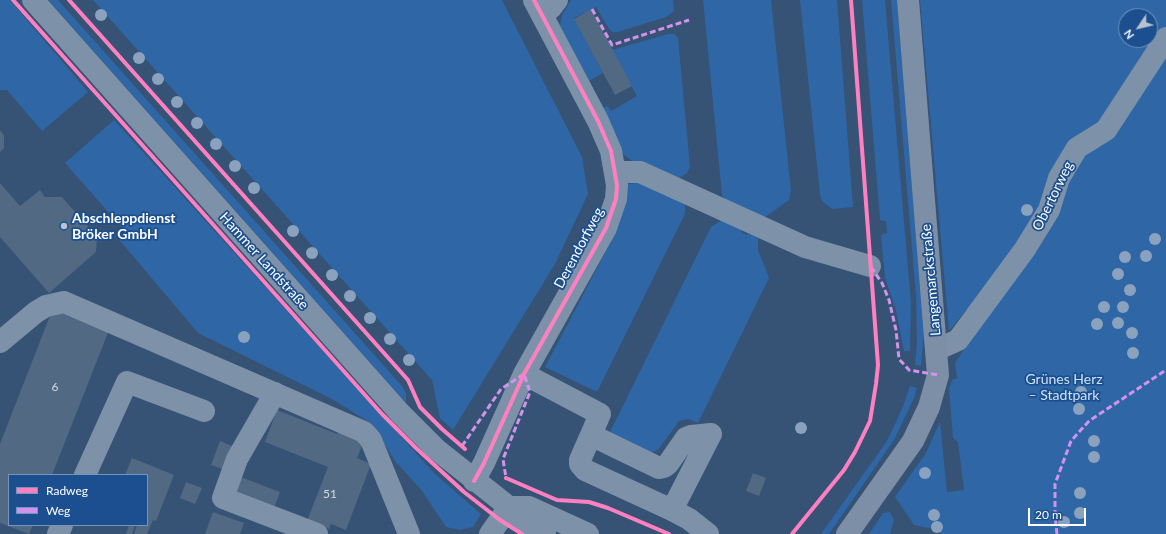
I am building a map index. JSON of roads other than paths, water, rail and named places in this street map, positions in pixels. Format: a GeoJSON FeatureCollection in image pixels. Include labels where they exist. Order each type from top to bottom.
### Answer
{"type":"FeatureCollection","features":[{"type":"Feature","properties":{"kind":"main road","name":"Langemarckstraße"},"geometry":{"type":"LineString","coordinates":[[847,534],[913,441],[928,407],[938,375],[908,0]]}},
{"type":"Feature","properties":{"kind":"street","name":"Hammer Landstraße"},"geometry":{"type":"LineString","coordinates":[[33,0],[400,413],[436,449],[474,481],[509,507],[522,522],[546,534]]}},
{"type":"Feature","properties":{"kind":"street","name":"Derendorfweg"},"geometry":{"type":"LineString","coordinates":[[474,481],[484,463],[524,374],[606,228],[616,199],[616,172],[611,151],[544,4]]}},
{"type":"Feature","properties":{"kind":"street","name":"Obertorweg"},"geometry":{"type":"LineString","coordinates":[[936,350],[958,340],[1025,249],[1049,210],[1059,178],[1077,148],[1106,130],[1166,38]]}},
{"type":"Feature","properties":{"kind":"street"},"geometry":{"type":"LineString","coordinates":[[616,172],[640,172],[706,203],[805,246],[870,266]]}},
{"type":"Feature","properties":{"kind":"street"},"geometry":{"type":"LineString","coordinates":[[0,342],[36,312],[46,306],[64,302],[275,393],[368,435],[409,534]]}},
{"type":"Feature","properties":{"kind":"street"},"geometry":{"type":"LineString","coordinates":[[524,374],[600,414],[580,460],[582,467],[672,510],[708,534]]}},
{"type":"Feature","properties":{"kind":"street"},"geometry":{"type":"LineString","coordinates":[[85,474],[127,382],[204,411]]}},
{"type":"Feature","properties":{"kind":"street"},"geometry":{"type":"LineString","coordinates":[[275,393],[237,459],[223,498],[317,534]]}},
{"type":"Feature","properties":{"kind":"street"},"geometry":{"type":"LineString","coordinates":[[591,435],[659,468],[668,464],[686,438],[711,434],[672,510]]}},
{"type":"Feature","properties":{"kind":"street"},"geometry":{"type":"LineString","coordinates":[[490,534],[509,507],[529,506],[588,534]]}},
{"type":"Feature","properties":{"kind":"place","name":"Abschleppdienst Bröker GmbH"},"geometry":{"type":"Point","coordinates":[64,226]}},
{"type":"Feature","properties":{"kind":"park label","name":"Grünes Herz – Stadtpark"},"geometry":{"type":"Point","coordinates":[1064,388]}}]}
